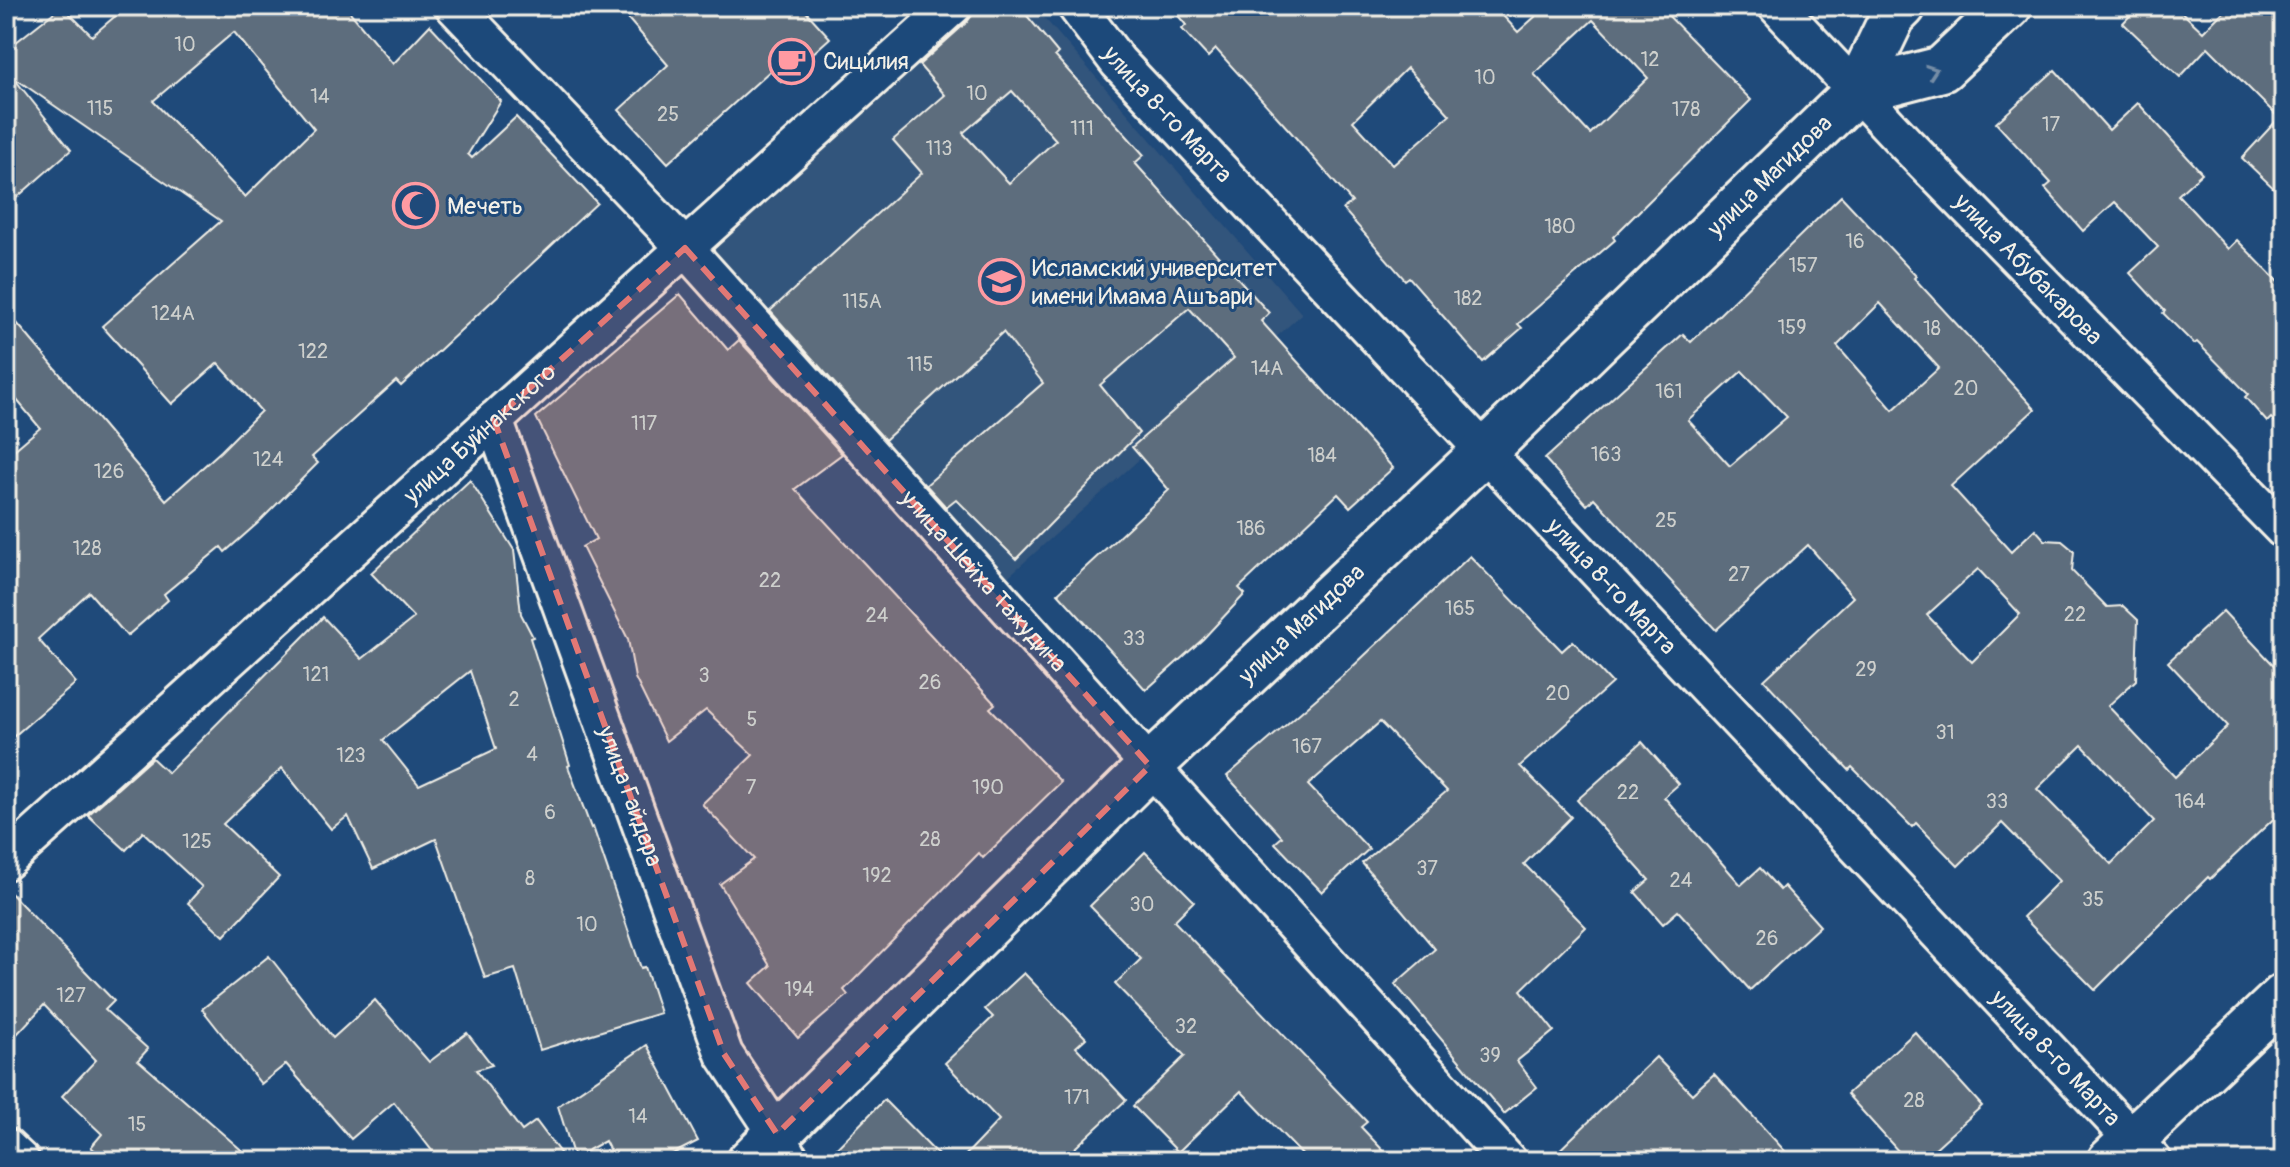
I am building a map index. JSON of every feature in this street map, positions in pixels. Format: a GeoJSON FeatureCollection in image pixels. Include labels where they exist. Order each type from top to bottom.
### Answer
{"type":"FeatureCollection","features":[{"type":"Feature","properties":{"kind":"main road","name":"улица Магидова"},"geometry":{"type":"LineString","coordinates":[[773,1152],[1150,766],[1485,451],[1857,91],[1893,16],[1903,6]]}},
{"type":"Feature","properties":{"kind":"main road","name":"улица Магидова"},"geometry":{"type":"LineString","coordinates":[[1857,91],[1942,69],[2009,6]]}},
{"type":"Feature","properties":{"kind":"main road"},"geometry":{"type":"LineString","coordinates":[[2132,1154],[2284,996]]}},
{"type":"Feature","properties":{"kind":"street","name":"улица Шейха Тажудина"},"geometry":{"type":"LineString","coordinates":[[454,6],[685,248],[1508,1161]]}},
{"type":"Feature","properties":{"kind":"street","name":"улица Буйнакского"},"geometry":{"type":"LineString","coordinates":[[6,861],[953,6]]}},
{"type":"Feature","properties":{"kind":"street","name":"улица 8-го Марта"},"geometry":{"type":"LineString","coordinates":[[1076,6],[1118,62],[1485,451],[2132,1154]]}},
{"type":"Feature","properties":{"kind":"street","name":"улица Абубакарова"},"geometry":{"type":"LineString","coordinates":[[1777,6],[2284,530]]}},
{"type":"Feature","properties":{"kind":"street","name":"улица Гайдара"},"geometry":{"type":"LineString","coordinates":[[494,420],[724,1054],[773,1152]]}},
{"type":"Feature","properties":{"kind":"street"},"geometry":{"type":"LineString","coordinates":[[6,1147],[21,1161]]}},
{"type":"Feature","properties":{"kind":"highlighted area"},"geometry":{"type":"Polygon","coordinates":[[[685,248],[1150,766],[777,1134],[724,1054],[494,420],[685,248]]]}},
{"type":"Feature","properties":{"kind":"shaded area","name":"Исламский университет имени Имама Ашъари"},"geometry":{"type":"Polygon","coordinates":[[[919,6],[1034,6],[1302,314],[1001,583],[699,249],[919,6]]]}},
{"type":"Feature","properties":{"kind":"building"},"geometry":{"type":"Polygon","coordinates":[[[62,6],[92,36],[127,6],[345,6],[393,64],[430,25],[501,101],[468,154],[472,158],[516,117],[597,203],[401,386],[396,381],[312,457],[318,463],[259,522],[225,552],[221,547],[164,594],[168,600],[127,636],[89,592],[38,639],[76,683],[6,743],[6,457],[40,428],[6,387],[6,310],[166,500],[261,411],[218,363],[172,404],[102,326],[221,221],[13,77],[71,150],[6,207],[6,50],[62,6]],[[234,32],[153,101],[245,197],[314,129],[234,32]]]}},
{"type":"Feature","properties":{"kind":"building"},"geometry":{"type":"Polygon","coordinates":[[[617,6],[801,6],[830,38],[781,82],[771,70],[668,163],[619,110],[668,65],[617,6]]]}},
{"type":"Feature","properties":{"kind":"building","name":"Исламский университет имени Имама Ашъари"},"geometry":{"type":"Polygon","coordinates":[[[979,6],[1019,6],[1058,53],[1055,56],[1144,155],[1135,163],[1269,313],[1261,321],[1393,468],[1350,507],[1338,494],[1239,588],[1245,594],[1203,639],[1146,690],[1058,593],[1169,490],[1132,447],[1234,358],[1189,308],[1100,385],[1139,433],[1016,559],[956,499],[946,507],[926,485],[1043,383],[1003,332],[885,440],[770,311],[922,173],[893,140],[945,95],[919,65],[967,22],[979,6]],[[1012,91],[963,133],[1009,183],[1056,140],[1012,91]]]}},
{"type":"Feature","properties":{"kind":"building"},"geometry":{"type":"Polygon","coordinates":[[[1170,6],[1494,6],[1518,32],[1547,6],[1659,6],[1751,100],[1613,237],[1615,240],[1518,324],[1522,328],[1483,362],[1409,277],[1405,280],[1343,209],[1352,202],[1289,130],[1216,49],[1208,57],[1182,29],[1186,25],[1170,6]],[[1593,20],[1534,74],[1590,134],[1648,78],[1593,20]],[[1407,68],[1353,121],[1393,165],[1450,115],[1407,68]]]}},
{"type":"Feature","properties":{"kind":"building"},"geometry":{"type":"Polygon","coordinates":[[[2139,6],[2175,6],[2203,32],[2229,6],[2284,6],[2284,198],[2242,158],[2279,118],[2208,47],[2180,77],[2123,23],[2139,6]]]}},
{"type":"Feature","properties":{"kind":"building"},"geometry":{"type":"Polygon","coordinates":[[[2055,70],[2109,130],[2138,103],[2202,173],[2178,195],[2228,249],[2237,240],[2284,288],[2284,431],[2271,418],[2267,422],[2245,397],[2248,394],[2197,342],[2194,344],[2163,313],[2165,311],[2130,273],[2158,247],[2115,202],[2083,231],[2045,188],[2051,183],[1996,123],[2055,70]]]}},
{"type":"Feature","properties":{"kind":"building"},"geometry":{"type":"Polygon","coordinates":[[[1841,196],[2035,409],[1951,486],[2011,552],[2035,529],[2045,540],[2062,541],[2074,551],[2072,571],[2107,607],[2123,606],[2138,620],[2136,680],[2108,706],[2175,777],[2228,726],[2168,662],[2223,611],[2284,676],[2284,809],[2210,879],[2208,877],[2095,990],[2023,917],[2059,881],[2002,823],[1958,866],[1916,823],[1912,827],[1852,767],[1849,770],[1764,680],[1853,597],[1808,545],[1716,630],[1594,498],[1587,505],[1545,459],[1683,334],[1691,342],[1841,196]],[[1880,303],[1837,346],[1893,410],[1939,368],[1880,303]],[[1742,371],[1688,420],[1730,466],[1787,417],[1742,371]],[[1978,569],[1927,615],[1972,662],[2020,614],[1978,569]],[[2082,745],[2037,789],[2111,864],[2154,821],[2082,745]]]}},
{"type":"Feature","properties":{"kind":"building"},"geometry":{"type":"Polygon","coordinates":[[[680,294],[728,350],[739,340],[842,454],[795,489],[995,704],[990,708],[1061,782],[983,858],[979,853],[844,990],[848,995],[798,1038],[751,983],[770,966],[720,884],[754,859],[702,804],[753,755],[706,710],[666,741],[635,678],[628,639],[582,547],[596,539],[536,417],[680,294]]]}},
{"type":"Feature","properties":{"kind":"building"},"geometry":{"type":"Polygon","coordinates":[[[470,480],[514,550],[521,614],[533,637],[530,638],[568,766],[660,1013],[540,1050],[515,969],[485,978],[436,839],[373,869],[348,816],[331,829],[282,768],[223,824],[279,877],[224,936],[188,903],[202,887],[143,832],[126,850],[88,815],[152,758],[168,773],[323,617],[362,659],[414,618],[371,573],[470,480]],[[470,671],[383,740],[419,785],[496,749],[470,671]]]}},
{"type":"Feature","properties":{"kind":"building"},"geometry":{"type":"Polygon","coordinates":[[[1470,556],[1562,651],[1573,641],[1612,683],[1520,766],[1571,817],[1524,864],[1586,927],[1521,990],[1554,1031],[1517,1061],[1537,1087],[1504,1114],[1395,984],[1435,949],[1362,863],[1447,791],[1380,722],[1308,785],[1369,849],[1322,892],[1275,843],[1282,837],[1227,776],[1347,672],[1470,556]]]}},
{"type":"Feature","properties":{"kind":"building"},"geometry":{"type":"Polygon","coordinates":[[[1642,742],[1679,784],[1664,797],[1741,885],[1760,868],[1780,890],[1784,886],[1820,926],[1750,990],[1678,911],[1663,924],[1635,892],[1649,880],[1577,800],[1642,742]]]}},
{"type":"Feature","properties":{"kind":"building"},"geometry":{"type":"Polygon","coordinates":[[[1145,852],[1194,901],[1174,921],[1367,1122],[1361,1127],[1393,1161],[1308,1161],[1241,1091],[1178,1152],[1133,1106],[1185,1056],[1115,984],[1141,959],[1090,906],[1145,852]]]}},
{"type":"Feature","properties":{"kind":"building"},"geometry":{"type":"Polygon","coordinates":[[[6,888],[114,1001],[105,1010],[148,1049],[138,1060],[254,1161],[106,1161],[91,1147],[102,1134],[62,1096],[96,1060],[44,1005],[6,1046],[6,888]]]}},
{"type":"Feature","properties":{"kind":"building"},"geometry":{"type":"Polygon","coordinates":[[[269,956],[333,1038],[375,1000],[429,1062],[467,1033],[492,1065],[476,1070],[522,1131],[536,1121],[566,1161],[440,1161],[394,1102],[351,1139],[286,1064],[261,1084],[202,1009],[269,956]]]}},
{"type":"Feature","properties":{"kind":"building"},"geometry":{"type":"Polygon","coordinates":[[[1024,973],[1086,1038],[1076,1047],[1126,1100],[1061,1161],[960,1161],[999,1120],[945,1063],[993,1017],[985,1009],[1024,973]]]}},
{"type":"Feature","properties":{"kind":"building"},"geometry":{"type":"Polygon","coordinates":[[[1915,1032],[1982,1106],[1921,1161],[1907,1161],[1847,1094],[1915,1032]]]}},
{"type":"Feature","properties":{"kind":"building"},"geometry":{"type":"Polygon","coordinates":[[[647,1045],[698,1141],[659,1161],[615,1161],[605,1141],[574,1158],[558,1106],[647,1045]]]}},
{"type":"Feature","properties":{"kind":"building"},"geometry":{"type":"Polygon","coordinates":[[[1656,1057],[1692,1094],[1714,1074],[1794,1161],[1548,1161],[1656,1057]]]}},
{"type":"Feature","properties":{"kind":"building"},"geometry":{"type":"Polygon","coordinates":[[[884,1100],[944,1161],[824,1161],[884,1100]]]}},
{"type":"Feature","properties":{"kind":"place","name":"Сицилия"},"geometry":{"type":"Point","coordinates":[792,61]}},
{"type":"Feature","properties":{"kind":"place","name":"Мечеть"},"geometry":{"type":"Point","coordinates":[416,206]}},
{"type":"Feature","properties":{"kind":"place","name":"Исламский университет имени Имама Ашъари"},"geometry":{"type":"Point","coordinates":[1001,282]}}]}
